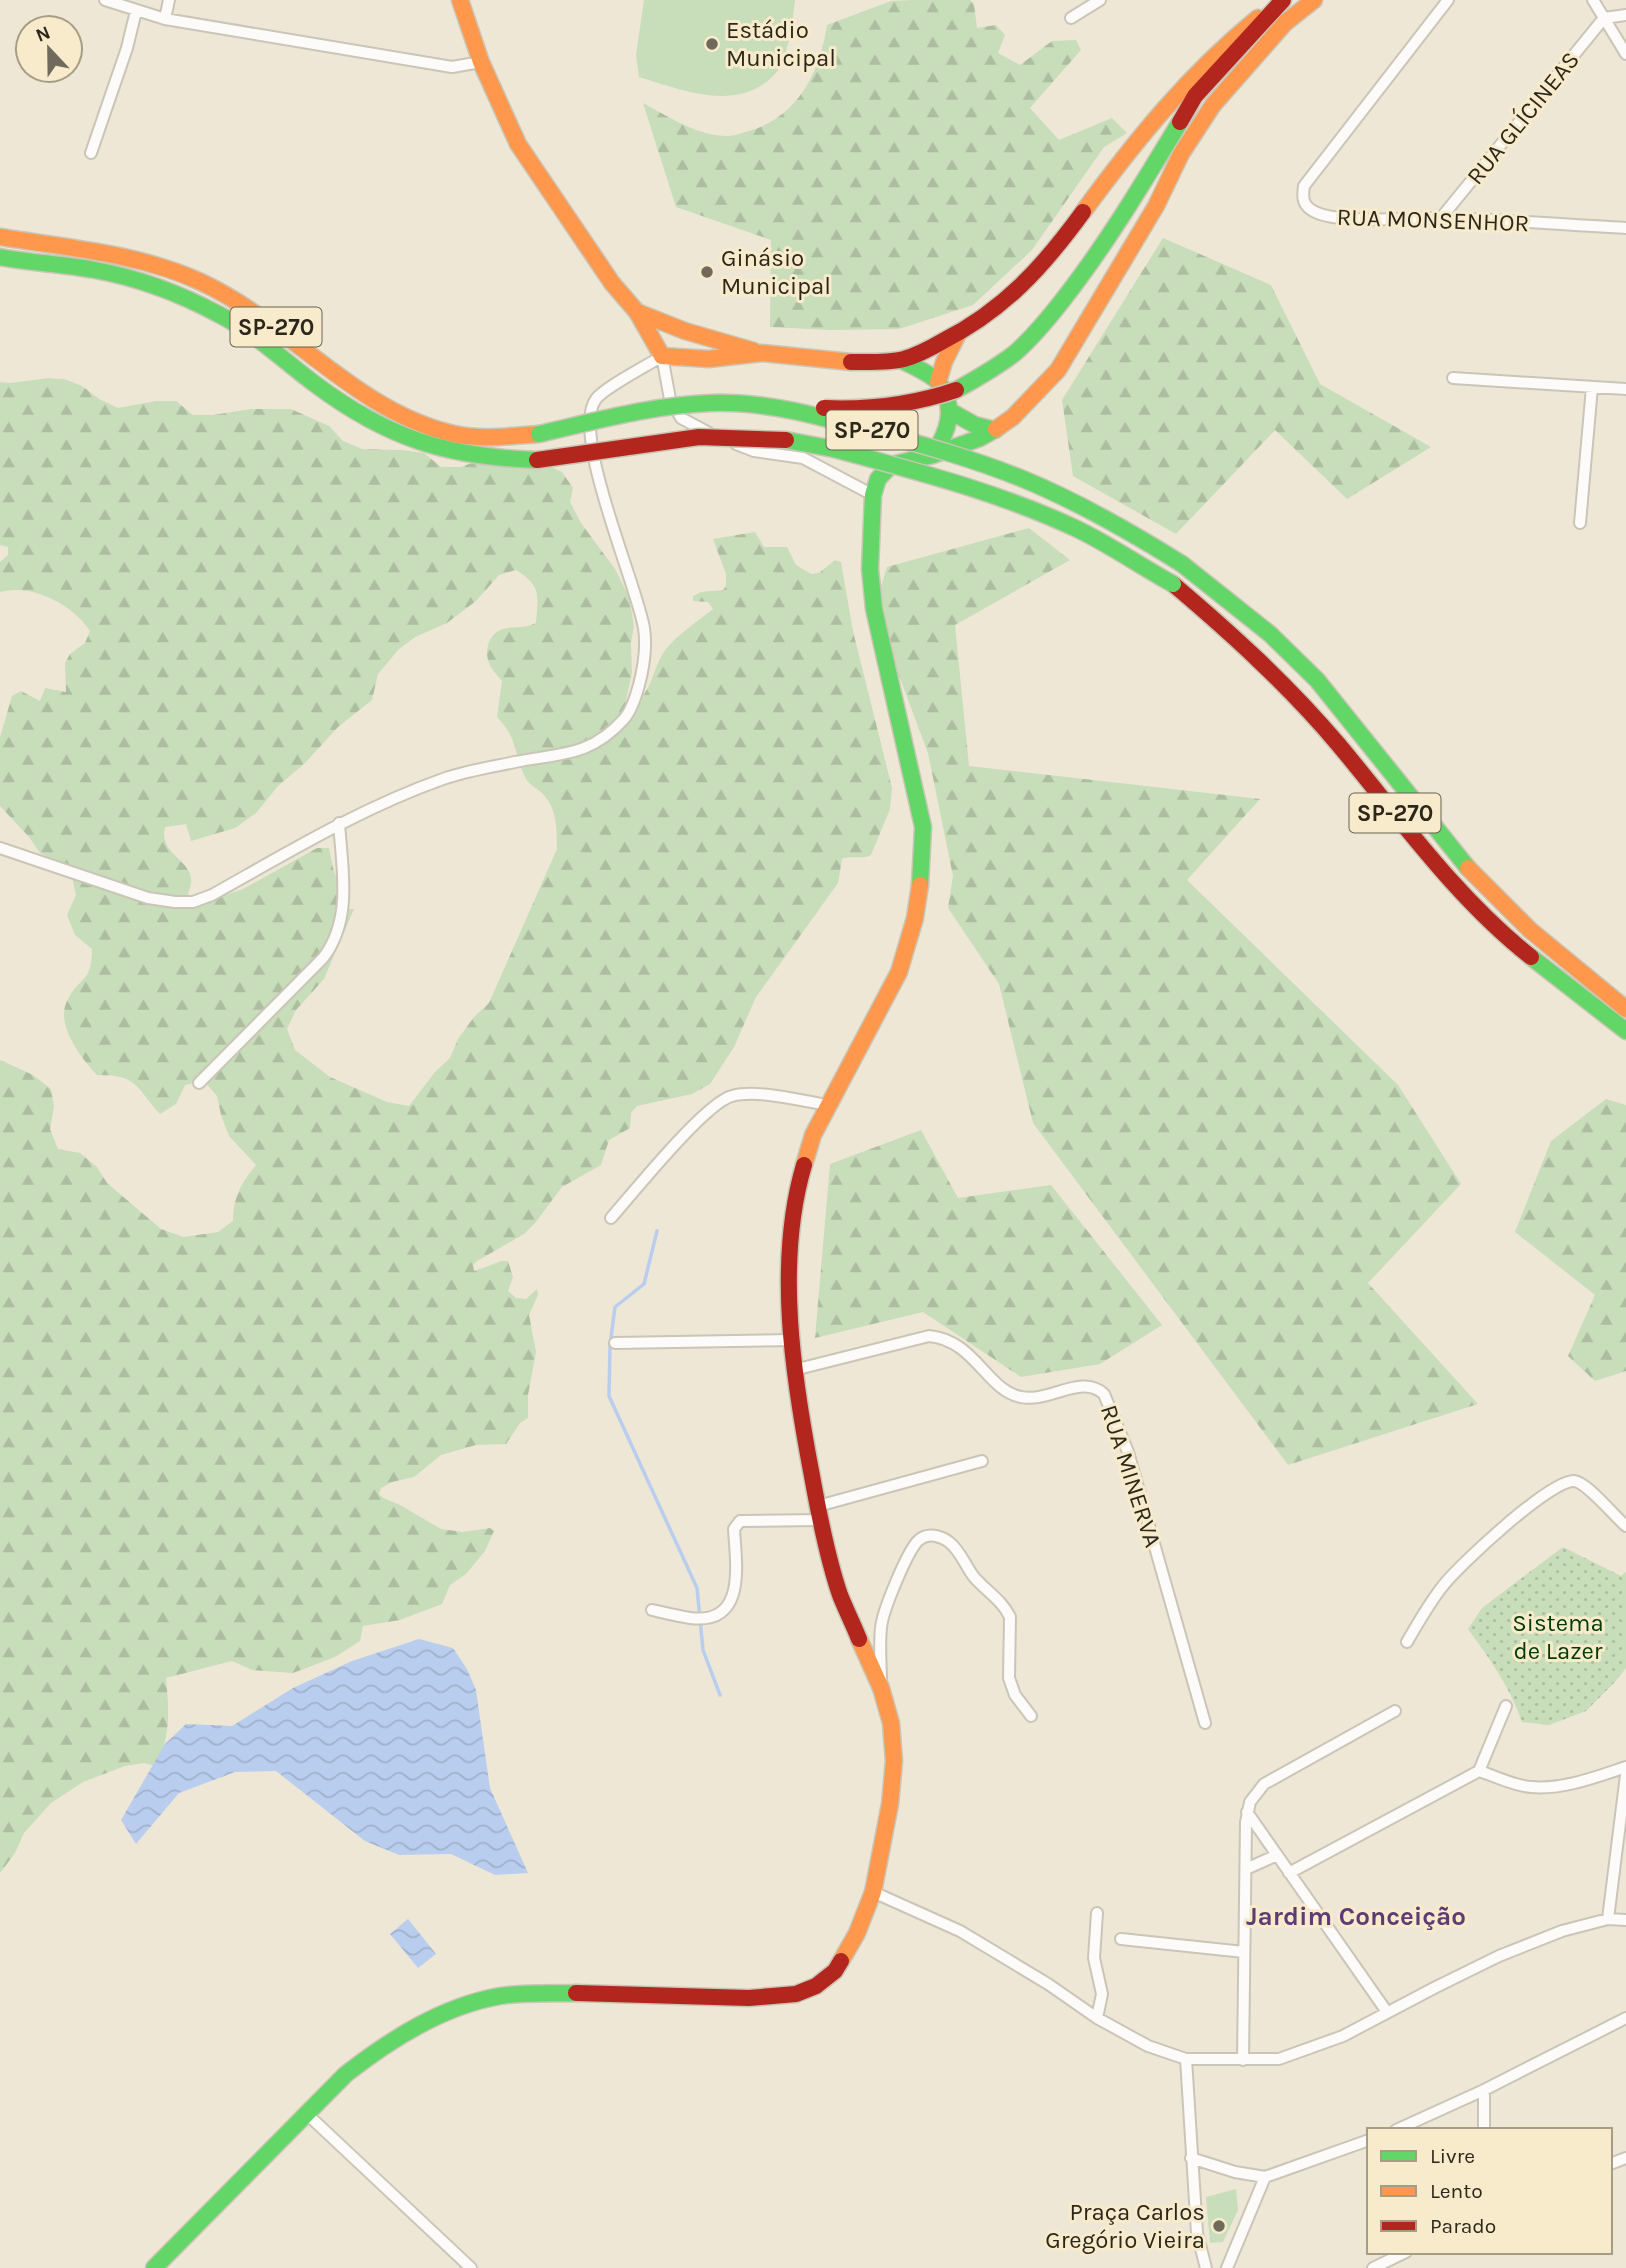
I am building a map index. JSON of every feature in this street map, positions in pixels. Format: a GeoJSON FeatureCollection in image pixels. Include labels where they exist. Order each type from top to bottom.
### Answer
{"type":"FeatureCollection","features":[{"type":"Feature","properties":{"kind":"main road"},"geometry":{"type":"LineString","coordinates":[[460,0],[481,62],[518,144],[612,283],[637,312],[662,356],[712,359],[761,353]]}},
{"type":"Feature","properties":{"kind":"main road"},"geometry":{"type":"LineString","coordinates":[[637,312],[761,353],[834,362],[901,360],[957,336],[1011,298],[1056,251],[1134,144],[1196,73],[1226,44],[1282,0]]}},
{"type":"Feature","properties":{"kind":"main road"},"geometry":{"type":"LineString","coordinates":[[779,406],[860,410],[890,408],[930,400],[984,375],[1016,352],[1079,279],[1125,212],[1195,96],[1282,0]]}},
{"type":"Feature","properties":{"kind":"main road","name":"SP-270"},"geometry":{"type":"LineString","coordinates":[[873,495],[878,479],[891,465],[933,455],[981,438],[1013,417],[1058,370],[1156,206],[1181,154],[1213,105],[1285,23],[1314,0]]}},
{"type":"Feature","properties":{"kind":"main road","name":"SP-270"},"geometry":{"type":"LineString","coordinates":[[0,237],[105,251],[155,264],[200,281],[276,327],[385,407],[418,423],[455,435],[497,437],[539,434],[688,404],[779,406],[982,463],[1025,480],[1122,527],[1182,565],[1257,622],[1297,660],[1346,714],[1445,841],[1489,890],[1589,982],[1626,1009]]}},
{"type":"Feature","properties":{"kind":"main road","name":"SP-270"},"geometry":{"type":"LineString","coordinates":[[0,257],[97,271],[143,282],[186,299],[224,317],[262,342],[349,408],[382,428],[420,444],[461,456],[537,460],[699,437],[786,440],[929,473],[1037,512],[1101,542],[1173,584],[1251,651],[1338,743],[1440,869],[1483,913],[1525,952],[1626,1031]]}},
{"type":"Feature","properties":{"kind":"main road"},"geometry":{"type":"LineString","coordinates":[[933,455],[945,437],[950,411],[938,382],[957,336]]}},
{"type":"Feature","properties":{"kind":"main road"},"geometry":{"type":"LineString","coordinates":[[901,360],[938,382]]}},
{"type":"Feature","properties":{"kind":"main road"},"geometry":{"type":"LineString","coordinates":[[950,411],[975,425],[995,430]]}},
{"type":"Feature","properties":{"kind":"main road"},"geometry":{"type":"LineString","coordinates":[[154,2268],[346,2074],[380,2048],[451,2009],[501,1996],[577,1993],[749,1998],[796,1994],[816,1986],[835,1971],[857,1933],[873,1892],[890,1804],[894,1761],[891,1723],[881,1688],[841,1594],[819,1513],[794,1370],[789,1265],[796,1193],[813,1135],[900,972],[915,918],[922,871],[923,827],[874,609],[870,569],[873,495]]}},
{"type":"Feature","properties":{"kind":"street"},"geometry":{"type":"LineString","coordinates":[[105,0],[165,19],[452,67],[481,62]]}},
{"type":"Feature","properties":{"kind":"street"},"geometry":{"type":"LineString","coordinates":[[165,19],[169,0]]}},
{"type":"Feature","properties":{"kind":"street"},"geometry":{"type":"LineString","coordinates":[[1071,18],[1100,0]]}},
{"type":"Feature","properties":{"kind":"street","name":"RUA MONSENHOR"},"geometry":{"type":"LineString","coordinates":[[1448,0],[1304,186],[1302,198],[1306,206],[1317,213],[1335,218],[1441,218],[1626,228]]}},
{"type":"Feature","properties":{"kind":"street"},"geometry":{"type":"LineString","coordinates":[[1593,0],[1626,54]]}},
{"type":"Feature","properties":{"kind":"street"},"geometry":{"type":"LineString","coordinates":[[91,153],[127,48],[136,11]]}},
{"type":"Feature","properties":{"kind":"street"},"geometry":{"type":"LineString","coordinates":[[1604,18],[1626,15]]}},
{"type":"Feature","properties":{"kind":"street","name":"RUA GLÍCINEAS"},"geometry":{"type":"LineString","coordinates":[[1441,218],[1604,18]]}},
{"type":"Feature","properties":{"kind":"street"},"geometry":{"type":"LineString","coordinates":[[0,848],[148,898],[193,902],[212,895],[339,823],[444,778],[583,750],[607,736],[627,716],[646,659],[644,628],[594,461],[589,412],[596,398],[662,356],[670,399],[681,418],[754,451],[803,458],[873,495]]}},
{"type":"Feature","properties":{"kind":"street"},"geometry":{"type":"LineString","coordinates":[[1453,378],[1626,389]]}},
{"type":"Feature","properties":{"kind":"street"},"geometry":{"type":"LineString","coordinates":[[1580,523],[1592,387]]}},
{"type":"Feature","properties":{"kind":"street"},"geometry":{"type":"LineString","coordinates":[[199,1083],[332,947],[344,909],[339,823]]}},
{"type":"Feature","properties":{"kind":"street"},"geometry":{"type":"LineString","coordinates":[[611,1218],[711,1108],[733,1095],[765,1095],[828,1105]]}},
{"type":"Feature","properties":{"kind":"street","name":"RUA MINERVA"},"geometry":{"type":"LineString","coordinates":[[794,1370],[929,1336],[954,1342],[1007,1392],[1022,1398],[1042,1397],[1085,1385],[1097,1387],[1104,1394],[1128,1452],[1205,1723]]}},
{"type":"Feature","properties":{"kind":"street"},"geometry":{"type":"LineString","coordinates":[[615,1343],[793,1340]]}},
{"type":"Feature","properties":{"kind":"street"},"geometry":{"type":"LineString","coordinates":[[652,1610],[692,1619],[715,1615],[731,1601],[736,1590],[734,1529],[736,1524],[747,1519],[819,1513],[982,1461]]}},
{"type":"Feature","properties":{"kind":"street"},"geometry":{"type":"LineString","coordinates":[[1407,1642],[1443,1585],[1546,1492],[1572,1481],[1585,1486],[1626,1526]]}},
{"type":"Feature","properties":{"kind":"street"},"geometry":{"type":"LineString","coordinates":[[881,1688],[881,1626],[888,1601],[913,1547],[928,1535],[938,1536],[950,1543],[975,1578],[1006,1608],[1010,1617],[1009,1678],[1015,1695],[1031,1716]]}},
{"type":"Feature","properties":{"kind":"street"},"geometry":{"type":"LineString","coordinates":[[1289,1873],[1479,1771],[1506,1706]]}},
{"type":"Feature","properties":{"kind":"street"},"geometry":{"type":"LineString","coordinates":[[1243,2060],[1247,1812],[1255,1793],[1264,1784],[1395,1711]]}},
{"type":"Feature","properties":{"kind":"street"},"geometry":{"type":"LineString","coordinates":[[1479,1771],[1528,1787],[1549,1787],[1626,1768]]}},
{"type":"Feature","properties":{"kind":"street"},"geometry":{"type":"LineString","coordinates":[[1608,1919],[1626,1775]]}},
{"type":"Feature","properties":{"kind":"street"},"geometry":{"type":"LineString","coordinates":[[1247,1812],[1387,2012]]}},
{"type":"Feature","properties":{"kind":"street"},"geometry":{"type":"LineString","coordinates":[[1246,1870],[1277,1855]]}},
{"type":"Feature","properties":{"kind":"street"},"geometry":{"type":"LineString","coordinates":[[873,1892],[960,1931],[1048,1984],[1097,2018],[1148,2046],[1186,2059],[1279,2059],[1343,2036],[1499,1956],[1562,1931],[1608,1919],[1626,1920]]}},
{"type":"Feature","properties":{"kind":"street"},"geometry":{"type":"LineString","coordinates":[[1097,1913],[1094,1958],[1102,1994],[1097,2018]]}},
{"type":"Feature","properties":{"kind":"street"},"geometry":{"type":"LineString","coordinates":[[1121,1938],[1244,1952]]}},
{"type":"Feature","properties":{"kind":"street"},"geometry":{"type":"LineString","coordinates":[[1400,2128],[1484,2090],[1626,2018]]}},
{"type":"Feature","properties":{"kind":"street"},"geometry":{"type":"LineString","coordinates":[[1186,2059],[1197,2233],[1206,2268]]}},
{"type":"Feature","properties":{"kind":"street"},"geometry":{"type":"LineString","coordinates":[[1484,2090],[1484,2128]]}},
{"type":"Feature","properties":{"kind":"street"},"geometry":{"type":"LineString","coordinates":[[307,2114],[471,2268]]}},
{"type":"Feature","properties":{"kind":"street"},"geometry":{"type":"LineString","coordinates":[[1191,2158],[1235,2172],[1265,2177],[1367,2141]]}},
{"type":"Feature","properties":{"kind":"street"},"geometry":{"type":"LineString","coordinates":[[1227,2268],[1265,2177]]}},
{"type":"Feature","properties":{"kind":"street"},"geometry":{"type":"LineString","coordinates":[[1373,2268],[1402,2254]]}},
{"type":"Feature","properties":{"kind":"green space","name":"Estádio Municipal"},"geometry":{"type":"Polygon","coordinates":[[[644,0],[795,0],[784,59],[776,73],[761,85],[745,93],[728,96],[691,92],[639,77],[636,55],[644,0]]]}},
{"type":"Feature","properties":{"kind":"green space"},"geometry":{"type":"Polygon","coordinates":[[[970,0],[974,4],[977,28],[996,25],[1005,35],[998,53],[1020,65],[1052,41],[1076,40],[1081,50],[1030,108],[1059,140],[1112,118],[1127,133],[1104,147],[1032,250],[973,305],[899,329],[770,327],[771,240],[676,207],[643,103],[705,133],[728,136],[749,131],[781,115],[804,90],[819,59],[827,25],[891,1],[970,0]]]}},
{"type":"Feature","properties":{"kind":"green space"},"geometry":{"type":"Polygon","coordinates":[[[1163,238],[1271,285],[1320,384],[1431,447],[1347,499],[1275,430],[1176,534],[1073,476],[1062,400],[1163,238]]]}},
{"type":"Feature","properties":{"kind":"green space"},"geometry":{"type":"Polygon","coordinates":[[[49,378],[67,380],[118,408],[156,401],[176,401],[193,415],[251,409],[291,409],[329,426],[343,441],[362,449],[424,453],[441,467],[461,467],[503,451],[524,455],[562,472],[573,488],[570,502],[581,523],[615,569],[629,597],[634,626],[631,643],[632,673],[626,700],[629,707],[644,695],[666,649],[713,609],[708,602],[693,601],[693,596],[701,592],[723,590],[726,586],[726,574],[713,539],[755,532],[764,547],[787,547],[796,565],[811,574],[819,573],[835,560],[841,562],[853,631],[892,788],[890,809],[871,855],[842,859],[838,883],[756,997],[734,1047],[710,1084],[692,1094],[637,1106],[631,1113],[630,1128],[609,1140],[601,1165],[562,1187],[524,1234],[473,1265],[474,1271],[508,1261],[513,1277],[508,1291],[516,1298],[526,1299],[537,1289],[538,1295],[529,1315],[536,1352],[528,1395],[528,1418],[520,1423],[506,1444],[476,1445],[441,1455],[414,1477],[392,1482],[381,1488],[379,1494],[441,1529],[463,1532],[490,1528],[494,1531],[485,1551],[466,1574],[450,1585],[442,1604],[400,1620],[363,1626],[360,1641],[335,1657],[293,1673],[252,1670],[232,1661],[166,1678],[167,1734],[156,1766],[144,1763],[125,1766],[83,1782],[51,1803],[24,1833],[15,1853],[0,1873],[0,1060],[33,1075],[51,1089],[54,1107],[50,1129],[58,1149],[80,1153],[97,1167],[107,1183],[161,1229],[184,1237],[218,1232],[233,1221],[239,1191],[256,1165],[229,1136],[217,1096],[204,1081],[185,1085],[176,1104],[160,1114],[129,1080],[97,1075],[84,1060],[67,1031],[64,1010],[67,1001],[90,968],[92,949],[75,935],[67,915],[76,895],[72,877],[59,862],[40,853],[0,806],[0,737],[12,696],[21,691],[40,701],[45,688],[66,692],[65,663],[70,654],[85,643],[90,631],[73,612],[50,598],[25,590],[0,592],[0,562],[8,555],[8,547],[0,545],[0,382],[49,378]],[[516,570],[499,575],[476,601],[447,623],[415,637],[399,649],[378,674],[372,700],[338,727],[305,763],[278,786],[256,813],[235,828],[191,841],[186,824],[165,827],[164,837],[167,844],[190,875],[190,899],[212,900],[243,889],[317,848],[329,848],[333,868],[348,909],[354,909],[324,979],[296,1010],[287,1029],[295,1050],[330,1077],[387,1102],[409,1106],[435,1072],[450,1058],[458,1039],[474,1017],[489,1003],[557,849],[556,826],[550,804],[526,779],[509,733],[497,717],[502,681],[491,668],[488,658],[489,643],[498,631],[536,623],[536,592],[516,570]]]}},
{"type":"Feature","properties":{"kind":"green space"},"geometry":{"type":"Polygon","coordinates":[[[1029,528],[1070,560],[955,625],[969,766],[1260,799],[1187,880],[1398,1085],[1461,1184],[1368,1283],[1478,1404],[1288,1465],[1033,1123],[999,984],[948,908],[953,876],[928,753],[874,609],[887,567],[1029,528]]]}},
{"type":"Feature","properties":{"kind":"green space"},"geometry":{"type":"Polygon","coordinates":[[[1606,1099],[1626,1105],[1626,1371],[1595,1381],[1568,1356],[1595,1295],[1515,1232],[1551,1141],[1606,1099]]]}},
{"type":"Feature","properties":{"kind":"green space"},"geometry":{"type":"Polygon","coordinates":[[[921,1130],[958,1198],[1051,1185],[1162,1325],[1100,1364],[1021,1377],[923,1312],[815,1338],[830,1164],[921,1130]]]}},
{"type":"Feature","properties":{"kind":"green space","name":"Sistema de Lazer"},"geometry":{"type":"Polygon","coordinates":[[[1563,1547],[1621,1576],[1626,1572],[1626,1668],[1586,1711],[1549,1725],[1522,1722],[1492,1662],[1468,1629],[1482,1608],[1563,1547]]]}},
{"type":"Feature","properties":{"kind":"green space","name":"Praça Carlos Gregório Vieira"},"geometry":{"type":"Polygon","coordinates":[[[1236,2189],[1238,2210],[1223,2242],[1210,2243],[1206,2197],[1236,2189]]]}},
{"type":"Feature","properties":{"kind":"water"},"geometry":{"type":"Polygon","coordinates":[[[419,1639],[453,1648],[467,1669],[476,1690],[490,1788],[528,1873],[495,1875],[451,1854],[399,1855],[365,1841],[276,1771],[235,1772],[179,1793],[136,1844],[121,1820],[165,1744],[186,1724],[232,1726],[293,1688],[352,1661],[419,1639]]]}},
{"type":"Feature","properties":{"kind":"water"},"geometry":{"type":"Polygon","coordinates":[[[408,1919],[436,1954],[418,1968],[390,1934],[408,1919]]]}},
{"type":"Feature","properties":{"kind":"waterway"},"geometry":{"type":"LineString","coordinates":[[657,1231],[644,1284],[615,1307],[610,1345],[609,1396],[697,1588],[703,1650],[720,1695]]}},
{"type":"Feature","properties":{"kind":"traffic: fast"},"geometry":{"type":"LineString","coordinates":[[956,390],[1015,353],[1045,321],[1109,236],[1180,122]]}},
{"type":"Feature","properties":{"kind":"traffic: fast"},"geometry":{"type":"LineString","coordinates":[[0,257],[95,270],[128,277],[159,288],[233,322],[342,403],[393,431],[446,449],[537,460]]}},
{"type":"Feature","properties":{"kind":"traffic: fast"},"geometry":{"type":"LineString","coordinates":[[901,360],[927,373],[945,392],[948,420],[943,438],[933,455]]}},
{"type":"Feature","properties":{"kind":"traffic: fast"},"geometry":{"type":"LineString","coordinates":[[539,434],[625,414],[689,404],[752,404],[792,411],[929,447],[1023,479],[1104,518],[1182,564]]}},
{"type":"Feature","properties":{"kind":"traffic: fast"},"geometry":{"type":"LineString","coordinates":[[950,411],[975,425],[995,430]]}},
{"type":"Feature","properties":{"kind":"traffic: fast"},"geometry":{"type":"LineString","coordinates":[[920,885],[923,827],[874,609],[870,569],[873,495],[878,479],[891,465],[933,455],[980,438],[996,429]]}},
{"type":"Feature","properties":{"kind":"traffic: fast"},"geometry":{"type":"LineString","coordinates":[[786,440],[834,449]]}},
{"type":"Feature","properties":{"kind":"traffic: fast"},"geometry":{"type":"LineString","coordinates":[[834,449],[956,483],[1046,515],[1100,541],[1173,584]]}},
{"type":"Feature","properties":{"kind":"traffic: fast"},"geometry":{"type":"LineString","coordinates":[[1182,564],[1270,634],[1317,680],[1468,868]]}},
{"type":"Feature","properties":{"kind":"traffic: fast"},"geometry":{"type":"LineString","coordinates":[[1531,957],[1626,1031]]}},
{"type":"Feature","properties":{"kind":"traffic: fast"},"geometry":{"type":"LineString","coordinates":[[154,2268],[346,2074],[381,2048],[438,2016],[479,2001],[519,1994],[576,1993]]}},
{"type":"Feature","properties":{"kind":"traffic: slow"},"geometry":{"type":"LineString","coordinates":[[460,0],[481,62],[518,144],[612,283],[637,312],[662,356],[709,359],[762,353],[851,362]]}},
{"type":"Feature","properties":{"kind":"traffic: slow"},"geometry":{"type":"LineString","coordinates":[[996,429],[1013,417],[1058,370],[1156,206],[1181,154],[1213,105],[1285,23],[1314,0]]}},
{"type":"Feature","properties":{"kind":"traffic: slow"},"geometry":{"type":"LineString","coordinates":[[1083,212],[1164,109],[1209,62],[1258,18]]}},
{"type":"Feature","properties":{"kind":"traffic: slow"},"geometry":{"type":"LineString","coordinates":[[0,237],[128,258],[153,264],[201,282],[265,320],[355,387],[386,407],[419,423],[454,434],[475,437],[539,434]]}},
{"type":"Feature","properties":{"kind":"traffic: slow"},"geometry":{"type":"LineString","coordinates":[[637,312],[685,331],[754,351]]}},
{"type":"Feature","properties":{"kind":"traffic: slow"},"geometry":{"type":"LineString","coordinates":[[938,382],[957,336]]}},
{"type":"Feature","properties":{"kind":"traffic: slow"},"geometry":{"type":"LineString","coordinates":[[1468,868],[1530,930],[1626,1009]]}},
{"type":"Feature","properties":{"kind":"traffic: slow"},"geometry":{"type":"LineString","coordinates":[[804,1165],[813,1135],[899,972],[915,918],[920,885]]}},
{"type":"Feature","properties":{"kind":"traffic: slow"},"geometry":{"type":"LineString","coordinates":[[841,1961],[857,1933],[873,1892],[890,1804],[894,1761],[891,1723],[881,1688],[859,1639]]}},
{"type":"Feature","properties":{"kind":"traffic: jam"},"geometry":{"type":"LineString","coordinates":[[1180,122],[1195,96],[1283,0]]}},
{"type":"Feature","properties":{"kind":"traffic: jam"},"geometry":{"type":"LineString","coordinates":[[851,362],[904,359],[965,329],[1021,286],[1083,212]]}},
{"type":"Feature","properties":{"kind":"traffic: jam"},"geometry":{"type":"LineString","coordinates":[[824,408],[891,405],[956,390]]}},
{"type":"Feature","properties":{"kind":"traffic: jam"},"geometry":{"type":"LineString","coordinates":[[537,460],[699,437],[786,440]]}},
{"type":"Feature","properties":{"kind":"traffic: jam"},"geometry":{"type":"LineString","coordinates":[[1173,584],[1238,641],[1299,701],[1453,883],[1531,957]]}},
{"type":"Feature","properties":{"kind":"traffic: jam"},"geometry":{"type":"LineString","coordinates":[[804,1165],[795,1202],[790,1241],[793,1360],[827,1551],[840,1595],[859,1639]]}},
{"type":"Feature","properties":{"kind":"traffic: jam"},"geometry":{"type":"LineString","coordinates":[[576,1993],[749,1998],[796,1994],[816,1986],[835,1971],[841,1961]]}},
{"type":"Feature","properties":{"kind":"place","name":"Estádio Municipal"},"geometry":{"type":"Point","coordinates":[712,44]}},
{"type":"Feature","properties":{"kind":"place","name":"Ginásio Municipal"},"geometry":{"type":"Point","coordinates":[707,272]}},
{"type":"Feature","properties":{"kind":"place","name":"Praça Carlos Gregório Vieira"},"geometry":{"type":"Point","coordinates":[1219,2226]}},
{"type":"Feature","properties":{"kind":"district","name":"Jardim Conceição"},"geometry":{"type":"Point","coordinates":[1356,1916]}}]}
